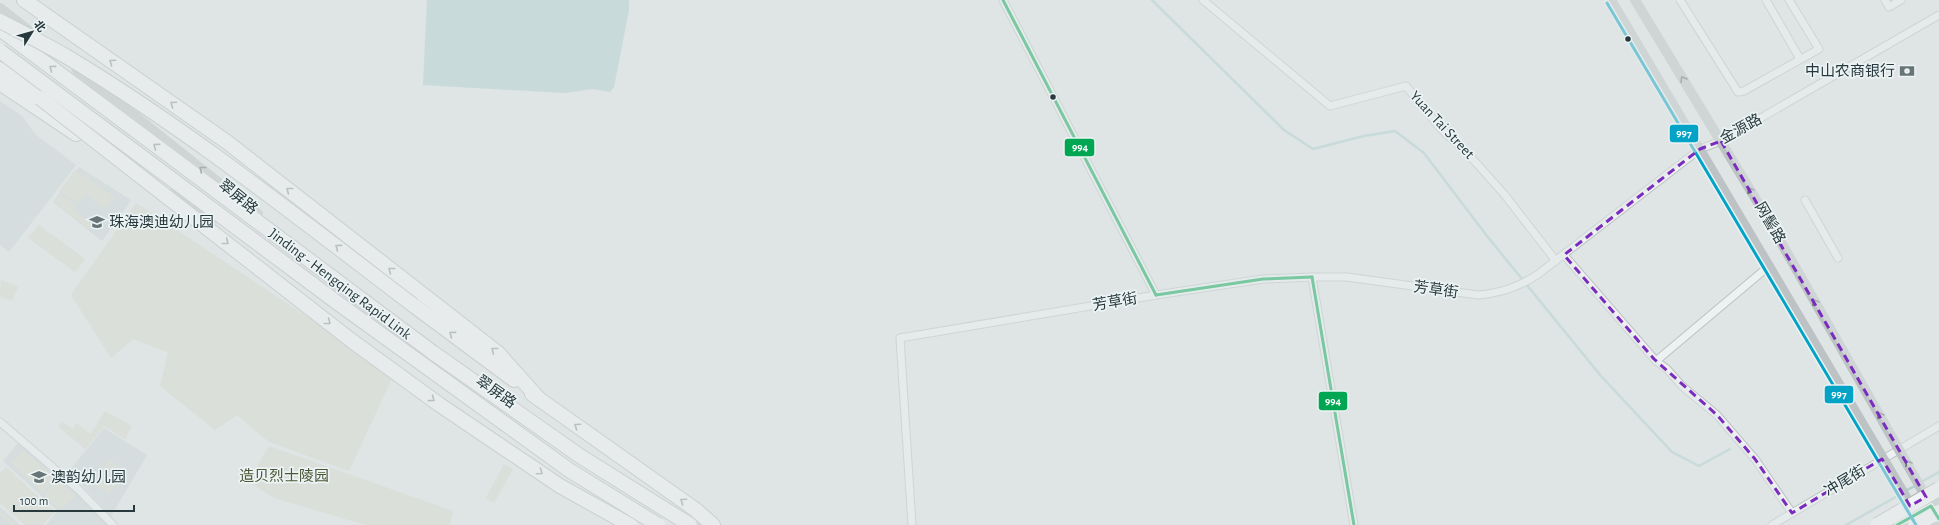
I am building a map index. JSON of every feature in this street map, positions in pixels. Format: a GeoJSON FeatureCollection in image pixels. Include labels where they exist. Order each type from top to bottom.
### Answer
{"type":"FeatureCollection","features":[{"type":"Feature","properties":{"kind":"highway"},"geometry":{"type":"LineString","coordinates":[[24,0],[228,142],[498,353],[539,399]]}},
{"type":"Feature","properties":{"kind":"highway"},"geometry":{"type":"LineString","coordinates":[[0,21],[68,58],[143,106],[302,220],[539,399],[696,510],[713,525]]}},
{"type":"Feature","properties":{"kind":"highway","name":"Jinding - Hengqing Rapid Link"},"geometry":{"type":"LineString","coordinates":[[0,29],[439,357],[561,444],[690,525]]}},
{"type":"Feature","properties":{"kind":"highway","name":"Jinding - Hengqing Rapid Link"},"geometry":{"type":"LineString","coordinates":[[0,51],[335,301],[569,470],[658,525]]}},
{"type":"Feature","properties":{"kind":"highway"},"geometry":{"type":"LineString","coordinates":[[0,68],[370,355],[440,405],[560,486],[630,525]]}},
{"type":"Feature","properties":{"kind":"highway"},"geometry":{"type":"LineString","coordinates":[[0,83],[125,169]]}},
{"type":"Feature","properties":{"kind":"highway"},"geometry":{"type":"LineString","coordinates":[[1877,525],[1939,489]]}},
{"type":"Feature","properties":{"kind":"highway"},"geometry":{"type":"LineString","coordinates":[[1916,520],[1936,506]]}},
{"type":"Feature","properties":{"kind":"main road"},"geometry":{"type":"LineString","coordinates":[[1611,0],[1905,498],[1916,520],[1897,525]]}},
{"type":"Feature","properties":{"kind":"main road","name":"网髻路"},"geometry":{"type":"LineString","coordinates":[[1635,0],[1721,141],[1922,488],[1936,506]]}},
{"type":"Feature","properties":{"kind":"main road","name":"翠屏路"},"geometry":{"type":"LineString","coordinates":[[0,8],[382,312],[531,417],[701,525]]}},
{"type":"Feature","properties":{"kind":"main road","name":"翠屏路"},"geometry":{"type":"LineString","coordinates":[[0,58],[406,356],[519,434],[662,525]]}},
{"type":"Feature","properties":{"kind":"main road"},"geometry":{"type":"LineString","coordinates":[[125,169],[227,224]]}},
{"type":"Feature","properties":{"kind":"main road"},"geometry":{"type":"LineString","coordinates":[[1931,525],[1939,521]]}},
{"type":"Feature","properties":{"kind":"street"},"geometry":{"type":"LineString","coordinates":[[1003,0],[1156,295]]}},
{"type":"Feature","properties":{"kind":"street","name":"Yuan Tai Street"},"geometry":{"type":"LineString","coordinates":[[1202,0],[1330,106],[1406,86],[1441,129],[1470,156],[1504,194],[1556,262]]}},
{"type":"Feature","properties":{"kind":"street"},"geometry":{"type":"LineString","coordinates":[[1680,0],[1738,92],[1744,91],[1819,49],[1789,0]]}},
{"type":"Feature","properties":{"kind":"street"},"geometry":{"type":"LineString","coordinates":[[1766,0],[1800,59]]}},
{"type":"Feature","properties":{"kind":"street"},"geometry":{"type":"LineString","coordinates":[[1885,0],[1889,7],[1901,0]]}},
{"type":"Feature","properties":{"kind":"street","name":"金源路"},"geometry":{"type":"LineString","coordinates":[[1556,262],[1700,149],[1721,141],[1939,15]]}},
{"type":"Feature","properties":{"kind":"street"},"geometry":{"type":"LineString","coordinates":[[1805,200],[1838,258]]}},
{"type":"Feature","properties":{"kind":"street"},"geometry":{"type":"LineString","coordinates":[[1564,255],[1656,361],[1667,369],[1682,386],[1717,415],[1755,459],[1792,513]]}},
{"type":"Feature","properties":{"kind":"street","name":"芳草街"},"geometry":{"type":"LineString","coordinates":[[912,525],[900,338],[1156,295],[1263,279],[1347,277],[1478,295],[1499,293],[1520,286],[1556,262]]}},
{"type":"Feature","properties":{"kind":"street"},"geometry":{"type":"LineString","coordinates":[[1656,361],[1768,266]]}},
{"type":"Feature","properties":{"kind":"street"},"geometry":{"type":"LineString","coordinates":[[1312,277],[1354,525]]}},
{"type":"Feature","properties":{"kind":"street"},"geometry":{"type":"LineString","coordinates":[[0,422],[79,490],[112,525]]}},
{"type":"Feature","properties":{"kind":"street","name":"冲尾街"},"geometry":{"type":"LineString","coordinates":[[1772,525],[1939,426]]}},
{"type":"Feature","properties":{"kind":"highlighted area"},"geometry":{"type":"Polygon","coordinates":[[[1721,141],[1926,497],[1910,506],[1882,459],[1792,513],[1755,459],[1717,415],[1654,359],[1564,255],[1700,149],[1721,141]]]}},
{"type":"Feature","properties":{"kind":"shaded area"},"geometry":{"type":"Polygon","coordinates":[[[0,101],[22,116],[36,135],[76,165],[9,252],[0,245],[0,101]]]}},
{"type":"Feature","properties":{"kind":"shaded area","name":"珠海澳迪幼儿园"},"geometry":{"type":"Polygon","coordinates":[[[79,167],[131,200],[102,241],[53,202],[79,167]]]}},
{"type":"Feature","properties":{"kind":"shaded area"},"geometry":{"type":"Polygon","coordinates":[[[104,428],[147,455],[111,516],[69,471],[104,428]]]}},
{"type":"Feature","properties":{"kind":"shaded area","name":"澳韵幼儿园"},"geometry":{"type":"Polygon","coordinates":[[[18,443],[77,493],[109,525],[46,525],[58,511],[3,461],[18,443]]]}},
{"type":"Feature","properties":{"kind":"shaded area"},"geometry":{"type":"Polygon","coordinates":[[[0,507],[20,525],[0,525],[0,507]]]}},
{"type":"Feature","properties":{"kind":"green space"},"geometry":{"type":"Polygon","coordinates":[[[75,170],[115,197],[105,209],[85,194],[77,204],[59,191],[75,170]]]}},
{"type":"Feature","properties":{"kind":"green space"},"geometry":{"type":"Polygon","coordinates":[[[61,194],[76,206],[74,210],[93,225],[89,230],[54,202],[61,194]]]}},
{"type":"Feature","properties":{"kind":"green space"},"geometry":{"type":"Polygon","coordinates":[[[136,203],[394,374],[349,471],[269,442],[237,415],[215,430],[160,386],[168,352],[133,339],[111,358],[71,295],[136,203]]]}},
{"type":"Feature","properties":{"kind":"green space"},"geometry":{"type":"Polygon","coordinates":[[[39,225],[85,259],[75,272],[28,238],[39,225]]]}},
{"type":"Feature","properties":{"kind":"green space"},"geometry":{"type":"Polygon","coordinates":[[[1,280],[18,287],[12,301],[0,296],[1,280]]]}},
{"type":"Feature","properties":{"kind":"green space"},"geometry":{"type":"Polygon","coordinates":[[[105,411],[132,426],[125,439],[104,426],[85,449],[59,427],[62,422],[73,429],[76,423],[91,434],[105,411]]]}},
{"type":"Feature","properties":{"kind":"green space","name":"造贝烈士陵园"},"geometry":{"type":"Polygon","coordinates":[[[269,446],[453,511],[450,525],[366,525],[274,498],[248,481],[269,446]]]}},
{"type":"Feature","properties":{"kind":"green space"},"geometry":{"type":"Polygon","coordinates":[[[23,450],[56,479],[43,493],[11,463],[23,450]]]}},
{"type":"Feature","properties":{"kind":"green space"},"geometry":{"type":"Polygon","coordinates":[[[109,459],[126,471],[109,495],[93,483],[109,459]]]}},
{"type":"Feature","properties":{"kind":"green space"},"geometry":{"type":"Polygon","coordinates":[[[504,464],[513,469],[494,503],[486,498],[504,464]]]}},
{"type":"Feature","properties":{"kind":"green space"},"geometry":{"type":"Polygon","coordinates":[[[6,467],[55,512],[43,525],[25,525],[0,503],[0,474],[6,467]]]}},
{"type":"Feature","properties":{"kind":"green space"},"geometry":{"type":"Polygon","coordinates":[[[57,479],[76,496],[60,510],[44,495],[57,479]]]}},
{"type":"Feature","properties":{"kind":"green space"},"geometry":{"type":"Polygon","coordinates":[[[0,510],[17,525],[12,525],[0,515],[0,510]]]}},
{"type":"Feature","properties":{"kind":"water"},"geometry":{"type":"Polygon","coordinates":[[[427,0],[629,0],[629,10],[614,87],[610,92],[593,89],[564,93],[423,85],[427,0]]]}},
{"type":"Feature","properties":{"kind":"waterway"},"geometry":{"type":"LineString","coordinates":[[1152,0],[1284,130],[1313,149],[1364,136],[1395,131],[1424,153],[1487,236],[1601,376],[1672,452],[1699,466],[1730,449]]}},
{"type":"Feature","properties":{"kind":"waterway"},"geometry":{"type":"LineString","coordinates":[[1921,482],[1939,472]]}},
{"type":"Feature","properties":{"kind":"waterway"},"geometry":{"type":"LineString","coordinates":[[1905,491],[1917,485]]}},
{"type":"Feature","properties":{"kind":"waterway"},"geometry":{"type":"LineString","coordinates":[[1846,525],[1901,494]]}},
{"type":"Feature","properties":{"kind":"transit line","name":"994"},"geometry":{"type":"LineString","coordinates":[[1003,0],[1156,295]]}},
{"type":"Feature","properties":{"kind":"transit line","name":"997"},"geometry":{"type":"LineString","coordinates":[[1607,3],[1916,525]]}},
{"type":"Feature","properties":{"kind":"transit line","name":"994"},"geometry":{"type":"LineString","coordinates":[[1312,277],[1354,525]]}},
{"type":"Feature","properties":{"kind":"transit line","name":"994"},"geometry":{"type":"LineString","coordinates":[[1156,295],[1263,279],[1312,277]]}},
{"type":"Feature","properties":{"kind":"transit line","name":"994"},"geometry":{"type":"LineString","coordinates":[[1897,525],[1931,506],[1939,519]]}},
{"type":"Feature","properties":{"kind":"place","name":"中山农商银行"},"geometry":{"type":"Point","coordinates":[1907,71]}},
{"type":"Feature","properties":{"kind":"place","name":"珠海澳迪幼儿园"},"geometry":{"type":"Point","coordinates":[97,222]}},
{"type":"Feature","properties":{"kind":"place","name":"澳韵幼儿园"},"geometry":{"type":"Point","coordinates":[39,477]}}]}
